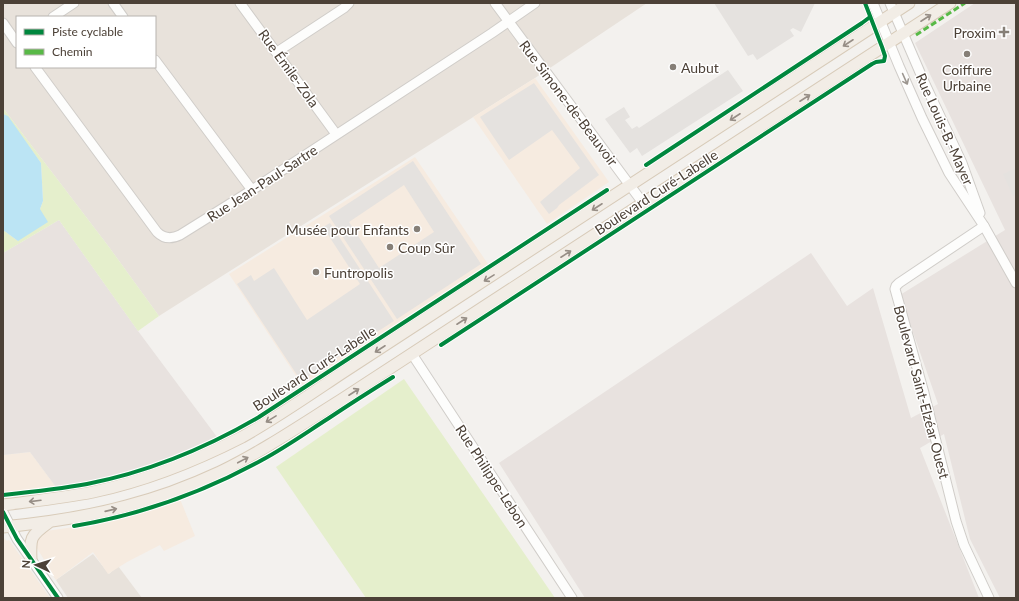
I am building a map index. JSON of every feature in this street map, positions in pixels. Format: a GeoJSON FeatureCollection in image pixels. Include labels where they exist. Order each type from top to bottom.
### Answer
{"type":"FeatureCollection","features":[{"type":"Feature","properties":{"kind":"main road","name":"Boulevard Curé-Labelle"},"geometry":{"type":"LineString","coordinates":[[3,505],[62,497],[119,486],[196,459],[243,436],[288,409],[881,22],[892,8],[909,3]]}},
{"type":"Feature","properties":{"kind":"main road","name":"Boulevard Curé-Labelle"},"geometry":{"type":"LineString","coordinates":[[6,527],[86,516],[126,506],[179,489],[220,472],[278,441],[950,3]]}},
{"type":"Feature","properties":{"kind":"main road"},"geometry":{"type":"LineString","coordinates":[[31,560],[32,537],[50,521]]}},
{"type":"Feature","properties":{"kind":"street"},"geometry":{"type":"LineString","coordinates":[[54,16],[74,3]]}},
{"type":"Feature","properties":{"kind":"street"},"geometry":{"type":"LineString","coordinates":[[112,3],[122,16]]}},
{"type":"Feature","properties":{"kind":"street","name":"Rue Émile-Zola"},"geometry":{"type":"LineString","coordinates":[[240,3],[336,134]]}},
{"type":"Feature","properties":{"kind":"street"},"geometry":{"type":"LineString","coordinates":[[277,52],[344,8],[349,3]]}},
{"type":"Feature","properties":{"kind":"street","name":"Rue Simone-de-Beauvoir"},"geometry":{"type":"LineString","coordinates":[[495,3],[643,203]]}},
{"type":"Feature","properties":{"kind":"street","name":"Rue Jean-Paul-Sartre"},"geometry":{"type":"LineString","coordinates":[[36,68],[155,230],[162,237],[174,238],[252,190],[509,22],[535,3]]}},
{"type":"Feature","properties":{"kind":"street"},"geometry":{"type":"LineString","coordinates":[[873,3],[889,43]]}},
{"type":"Feature","properties":{"kind":"street"},"geometry":{"type":"LineString","coordinates":[[892,8],[903,34]]}},
{"type":"Feature","properties":{"kind":"street"},"geometry":{"type":"LineString","coordinates":[[3,23],[16,41]]}},
{"type":"Feature","properties":{"kind":"street","name":"Rue Louis-B.-Mayer"},"geometry":{"type":"LineString","coordinates":[[903,34],[962,164],[984,226]]}},
{"type":"Feature","properties":{"kind":"street","name":"Rue Louis-B.-Mayer"},"geometry":{"type":"LineString","coordinates":[[889,43],[922,118],[949,173],[984,226],[1016,283]]}},
{"type":"Feature","properties":{"kind":"street"},"geometry":{"type":"LineString","coordinates":[[156,61],[252,190]]}},
{"type":"Feature","properties":{"kind":"street","name":"Boulevard Saint-Elzéar Ouest"},"geometry":{"type":"LineString","coordinates":[[984,226],[899,283],[894,289],[924,393],[957,526],[964,545],[989,598]]}},
{"type":"Feature","properties":{"kind":"street","name":"Rue Philippe-Lebon"},"geometry":{"type":"LineString","coordinates":[[412,354],[572,598]]}},
{"type":"Feature","properties":{"kind":"street"},"geometry":{"type":"LineString","coordinates":[[3,512],[6,527],[17,539],[58,598]]}},
{"type":"Feature","properties":{"kind":"shaded area"},"geometry":{"type":"Polygon","coordinates":[[[3,3],[647,3],[535,78],[159,316],[109,247],[3,108],[3,3]]]}},
{"type":"Feature","properties":{"kind":"shaded area"},"geometry":{"type":"Polygon","coordinates":[[[714,3],[815,3],[801,32],[793,28],[790,30],[794,36],[757,60],[753,54],[748,56],[714,3]]]}},
{"type":"Feature","properties":{"kind":"shaded area"},"geometry":{"type":"Polygon","coordinates":[[[975,3],[1016,3],[1016,598],[1000,598],[970,539],[944,434],[920,448],[979,598],[585,598],[499,463],[811,253],[847,306],[873,288],[911,418],[938,404],[900,295],[1005,230],[915,43],[975,3]]]}},
{"type":"Feature","properties":{"kind":"shaded area"},"geometry":{"type":"Polygon","coordinates":[[[728,70],[743,91],[642,156],[637,148],[630,153],[605,119],[624,107],[630,117],[625,120],[632,129],[637,126],[639,128],[728,70]]]}},
{"type":"Feature","properties":{"kind":"shaded area"},"geometry":{"type":"Polygon","coordinates":[[[535,78],[609,182],[547,224],[473,117],[535,78]]]}},
{"type":"Feature","properties":{"kind":"shaded area"},"geometry":{"type":"Polygon","coordinates":[[[534,83],[599,175],[549,214],[540,202],[580,168],[552,130],[509,160],[480,117],[534,83]]]}},
{"type":"Feature","properties":{"kind":"shaded area"},"geometry":{"type":"Polygon","coordinates":[[[415,157],[488,264],[302,385],[229,274],[415,157]]]}},
{"type":"Feature","properties":{"kind":"shaded area"},"geometry":{"type":"Polygon","coordinates":[[[413,161],[481,264],[397,319],[329,216],[413,161]],[[404,185],[349,222],[379,268],[434,232],[404,185]]]}},
{"type":"Feature","properties":{"kind":"shaded area"},"geometry":{"type":"Polygon","coordinates":[[[1016,168],[1016,195],[1013,196],[1003,174],[1016,168]]]}},
{"type":"Feature","properties":{"kind":"shaded area"},"geometry":{"type":"Polygon","coordinates":[[[59,220],[138,331],[217,437],[147,466],[120,474],[56,487],[30,452],[3,455],[3,253],[59,220]]]}},
{"type":"Feature","properties":{"kind":"shaded area"},"geometry":{"type":"Polygon","coordinates":[[[330,223],[394,321],[301,381],[237,284],[251,275],[254,281],[274,268],[307,320],[360,284],[323,227],[330,223]]]}},
{"type":"Feature","properties":{"kind":"shaded area"},"geometry":{"type":"Polygon","coordinates":[[[30,452],[56,487],[3,493],[3,455],[30,452]]]}},
{"type":"Feature","properties":{"kind":"shaded area"},"geometry":{"type":"Polygon","coordinates":[[[180,499],[195,536],[164,551],[160,545],[127,562],[108,574],[93,552],[56,580],[44,564],[46,563],[37,548],[37,537],[46,531],[88,525],[89,527],[93,526],[93,524],[164,505],[180,499]]]}},
{"type":"Feature","properties":{"kind":"shaded area"},"geometry":{"type":"Polygon","coordinates":[[[3,537],[7,541],[9,540],[50,598],[3,598],[3,537]]]}},
{"type":"Feature","properties":{"kind":"shaded area"},"geometry":{"type":"Polygon","coordinates":[[[93,554],[109,574],[118,566],[142,598],[68,598],[56,580],[93,554]]]}},
{"type":"Feature","properties":{"kind":"green space"},"geometry":{"type":"Polygon","coordinates":[[[3,108],[109,247],[159,316],[138,331],[59,220],[3,253],[3,230],[18,241],[40,209],[43,201],[41,163],[8,117],[3,114],[3,108]]]}},
{"type":"Feature","properties":{"kind":"green space"},"geometry":{"type":"Polygon","coordinates":[[[404,379],[555,598],[366,598],[276,467],[404,379]]]}},
{"type":"Feature","properties":{"kind":"water"},"geometry":{"type":"Polygon","coordinates":[[[3,114],[8,116],[41,163],[43,201],[40,209],[48,222],[18,241],[3,230],[3,114]]]}},
{"type":"Feature","properties":{"kind":"marked path"},"geometry":{"type":"LineString","coordinates":[[916,35],[965,3]]}},
{"type":"Feature","properties":{"kind":"cycle path"},"geometry":{"type":"LineString","coordinates":[[441,345],[872,64],[884,61],[885,56],[865,3]]}},
{"type":"Feature","properties":{"kind":"cycle path"},"geometry":{"type":"LineString","coordinates":[[646,165],[870,17]]}},
{"type":"Feature","properties":{"kind":"cycle path"},"geometry":{"type":"LineString","coordinates":[[3,495],[34,492],[110,479],[176,458],[218,439],[259,417],[607,190]]}},
{"type":"Feature","properties":{"kind":"cycle path"},"geometry":{"type":"LineString","coordinates":[[74,526],[123,516],[147,509],[194,492],[240,472],[280,450],[393,377]]}},
{"type":"Feature","properties":{"kind":"cycle path"},"geometry":{"type":"LineString","coordinates":[[3,512],[17,539],[58,598]]}},
{"type":"Feature","properties":{"kind":"place","name":"Proxim"},"geometry":{"type":"Point","coordinates":[1004,32]}},
{"type":"Feature","properties":{"kind":"place","name":"Coiffure Urbaine"},"geometry":{"type":"Point","coordinates":[967,54]}},
{"type":"Feature","properties":{"kind":"place","name":"Aubut"},"geometry":{"type":"Point","coordinates":[673,67]}},
{"type":"Feature","properties":{"kind":"place","name":"Musée pour Enfants"},"geometry":{"type":"Point","coordinates":[417,229]}},
{"type":"Feature","properties":{"kind":"place","name":"Coup Sûr"},"geometry":{"type":"Point","coordinates":[390,247]}},
{"type":"Feature","properties":{"kind":"place","name":"Funtropolis"},"geometry":{"type":"Point","coordinates":[316,272]}}]}
